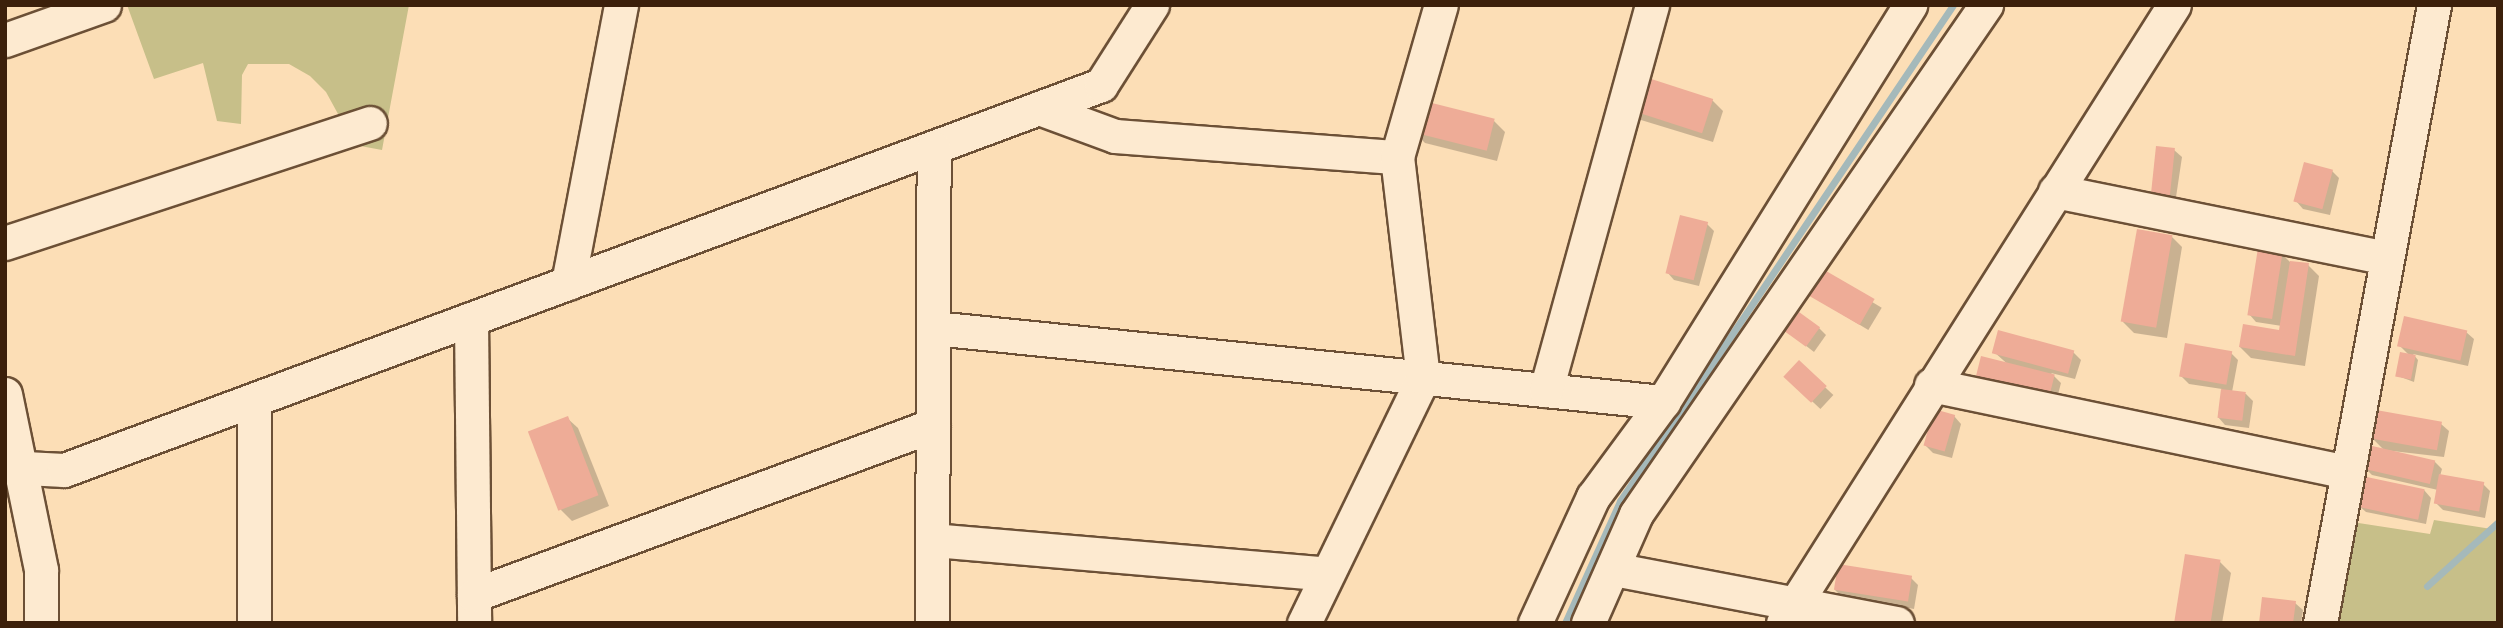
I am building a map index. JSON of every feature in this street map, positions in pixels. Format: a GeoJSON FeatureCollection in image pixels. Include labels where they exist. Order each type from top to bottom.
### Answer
{"type":"FeatureCollection","features":[{"type":"Feature","properties":{"kind":"street"},"geometry":{"type":"LineString","coordinates":[[5,40],[104,5]]}},
{"type":"Feature","properties":{"kind":"street"},"geometry":{"type":"LineString","coordinates":[[568,283],[621,5]]}},
{"type":"Feature","properties":{"kind":"street"},"geometry":{"type":"LineString","coordinates":[[14,467],[64,470],[1101,85],[1152,5]]}},
{"type":"Feature","properties":{"kind":"street"},"geometry":{"type":"LineString","coordinates":[[1304,623],[1423,378],[1397,157],[1441,5]]}},
{"type":"Feature","properties":{"kind":"street"},"geometry":{"type":"LineString","coordinates":[[1546,390],[1652,5]]}},
{"type":"Feature","properties":{"kind":"street"},"geometry":{"type":"LineString","coordinates":[[1535,623],[1593,497],[1663,402],[1910,5]]}},
{"type":"Feature","properties":{"kind":"street"},"geometry":{"type":"LineString","coordinates":[[1588,623],[1636,514],[1986,5]]}},
{"type":"Feature","properties":{"kind":"street"},"geometry":{"type":"LineString","coordinates":[[1788,614],[2174,5]]}},
{"type":"Feature","properties":{"kind":"street"},"geometry":{"type":"LineString","coordinates":[[2320,623],[2430,6]]}},
{"type":"Feature","properties":{"kind":"street"},"geometry":{"type":"LineString","coordinates":[[1039,108],[1115,136],[1397,157]]}},
{"type":"Feature","properties":{"kind":"street"},"geometry":{"type":"LineString","coordinates":[[5,243],[370,123]]}},
{"type":"Feature","properties":{"kind":"street"},"geometry":{"type":"LineString","coordinates":[[932,623],[934,148]]}},
{"type":"Feature","properties":{"kind":"street"},"geometry":{"type":"LineString","coordinates":[[2055,191],[2386,258]]}},
{"type":"Feature","properties":{"kind":"street"},"geometry":{"type":"LineString","coordinates":[[471,318],[474,609],[933,425]]}},
{"type":"Feature","properties":{"kind":"street"},"geometry":{"type":"LineString","coordinates":[[934,328],[1663,402]]}},
{"type":"Feature","properties":{"kind":"street"},"geometry":{"type":"LineString","coordinates":[[1931,386],[2346,472]]}},
{"type":"Feature","properties":{"kind":"street"},"geometry":{"type":"LineString","coordinates":[[5,394],[14,467],[41,570],[41,623]]}},
{"type":"Feature","properties":{"kind":"street"},"geometry":{"type":"LineString","coordinates":[[254,400],[254,623]]}},
{"type":"Feature","properties":{"kind":"street"},"geometry":{"type":"LineString","coordinates":[[933,540],[1326,574]]}},
{"type":"Feature","properties":{"kind":"street"},"geometry":{"type":"LineString","coordinates":[[1612,569],[1788,614],[1897,623]]}},
{"type":"Feature","properties":{"kind":"shaded area"},"geometry":{"type":"Polygon","coordinates":[[[127,5],[409,5],[382,150],[355,145],[326,92],[310,76],[289,64],[248,64],[242,75],[241,124],[217,121],[203,63],[154,79],[127,5]]]}},
{"type":"Feature","properties":{"kind":"shaded area"},"geometry":{"type":"Polygon","coordinates":[[[2434,520],[2498,530],[2498,623],[2333,623],[2352,522],[2430,534],[2434,520]]]}},
{"type":"Feature","properties":{"kind":"building"},"geometry":{"type":"Polygon","coordinates":[[[1639,75],[1713,99],[1702,133],[1628,109],[1639,75]]]}},
{"type":"Feature","properties":{"kind":"building"},"geometry":{"type":"Polygon","coordinates":[[[1420,100],[1495,119],[1487,151],[1412,132],[1420,100]]]}},
{"type":"Feature","properties":{"kind":"building"},"geometry":{"type":"Polygon","coordinates":[[[2156,146],[2175,148],[2170,197],[2151,195],[2156,146]]]}},
{"type":"Feature","properties":{"kind":"building"},"geometry":{"type":"Polygon","coordinates":[[[2304,162],[2333,170],[2322,209],[2293,202],[2304,162]]]}},
{"type":"Feature","properties":{"kind":"building"},"geometry":{"type":"Polygon","coordinates":[[[1680,215],[1708,222],[1694,280],[1665,273],[1680,215]]]}},
{"type":"Feature","properties":{"kind":"building"},"geometry":{"type":"Polygon","coordinates":[[[2137,229],[2172,235],[2156,328],[2121,322],[2137,229]]]}},
{"type":"Feature","properties":{"kind":"building"},"geometry":{"type":"Polygon","coordinates":[[[2258,248],[2283,252],[2272,319],[2247,315],[2258,248]]]}},
{"type":"Feature","properties":{"kind":"building"},"geometry":{"type":"Polygon","coordinates":[[[2290,261],[2309,263],[2295,356],[2239,347],[2243,324],[2279,330],[2290,261]]]}},
{"type":"Feature","properties":{"kind":"building"},"geometry":{"type":"Polygon","coordinates":[[[1814,264],[1875,299],[1860,325],[1799,290],[1814,264]]]}},
{"type":"Feature","properties":{"kind":"building"},"geometry":{"type":"Polygon","coordinates":[[[1799,312],[1820,327],[1806,347],[1785,331],[1799,312]]]}},
{"type":"Feature","properties":{"kind":"building"},"geometry":{"type":"Polygon","coordinates":[[[2404,316],[2467,331],[2460,361],[2397,346],[2404,316]]]}},
{"type":"Feature","properties":{"kind":"building"},"geometry":{"type":"Polygon","coordinates":[[[1998,330],[2074,350],[2068,374],[1992,353],[1998,330]]]}},
{"type":"Feature","properties":{"kind":"building"},"geometry":{"type":"Polygon","coordinates":[[[2185,343],[2232,351],[2226,385],[2179,376],[2185,343]]]}},
{"type":"Feature","properties":{"kind":"building"},"geometry":{"type":"Polygon","coordinates":[[[2400,352],[2416,355],[2411,380],[2395,377],[2400,352]]]}},
{"type":"Feature","properties":{"kind":"building"},"geometry":{"type":"Polygon","coordinates":[[[1981,356],[2055,374],[2048,401],[1974,382],[1981,356]]]}},
{"type":"Feature","properties":{"kind":"building"},"geometry":{"type":"Polygon","coordinates":[[[1799,360],[1827,386],[1811,403],[1783,377],[1799,360]]]}},
{"type":"Feature","properties":{"kind":"building"},"geometry":{"type":"Polygon","coordinates":[[[2221,389],[2246,392],[2242,421],[2217,418],[2221,389]]]}},
{"type":"Feature","properties":{"kind":"building"},"geometry":{"type":"Polygon","coordinates":[[[1934,409],[1955,415],[1945,452],[1924,446],[1934,409]]]}},
{"type":"Feature","properties":{"kind":"building"},"geometry":{"type":"Polygon","coordinates":[[[2376,410],[2442,422],[2437,450],[2371,439],[2376,410]]]}},
{"type":"Feature","properties":{"kind":"building"},"geometry":{"type":"Polygon","coordinates":[[[568,416],[598,495],[558,511],[528,431],[568,416]]]}},
{"type":"Feature","properties":{"kind":"building"},"geometry":{"type":"Polygon","coordinates":[[[2368,445],[2435,461],[2430,484],[2363,468],[2368,445]]]}},
{"type":"Feature","properties":{"kind":"building"},"geometry":{"type":"Polygon","coordinates":[[[2439,474],[2484,482],[2479,512],[2434,504],[2439,474]]]}},
{"type":"Feature","properties":{"kind":"building"},"geometry":{"type":"Polygon","coordinates":[[[2362,476],[2425,489],[2418,520],[2356,506],[2362,476]]]}},
{"type":"Feature","properties":{"kind":"building"},"geometry":{"type":"Polygon","coordinates":[[[2185,554],[2221,560],[2211,623],[2174,623],[2185,554]]]}},
{"type":"Feature","properties":{"kind":"building"},"geometry":{"type":"Polygon","coordinates":[[[1838,564],[1912,576],[1908,601],[1834,590],[1838,564]]]}},
{"type":"Feature","properties":{"kind":"building"},"geometry":{"type":"Polygon","coordinates":[[[2262,597],[2296,601],[2293,623],[2259,623],[2262,597]]]}},
{"type":"Feature","properties":{"kind":"waterway"},"geometry":{"type":"LineString","coordinates":[[1565,623],[1620,501],[1953,5]]}},
{"type":"Feature","properties":{"kind":"waterway"},"geometry":{"type":"LineString","coordinates":[[2427,586],[2498,522]]}}]}
